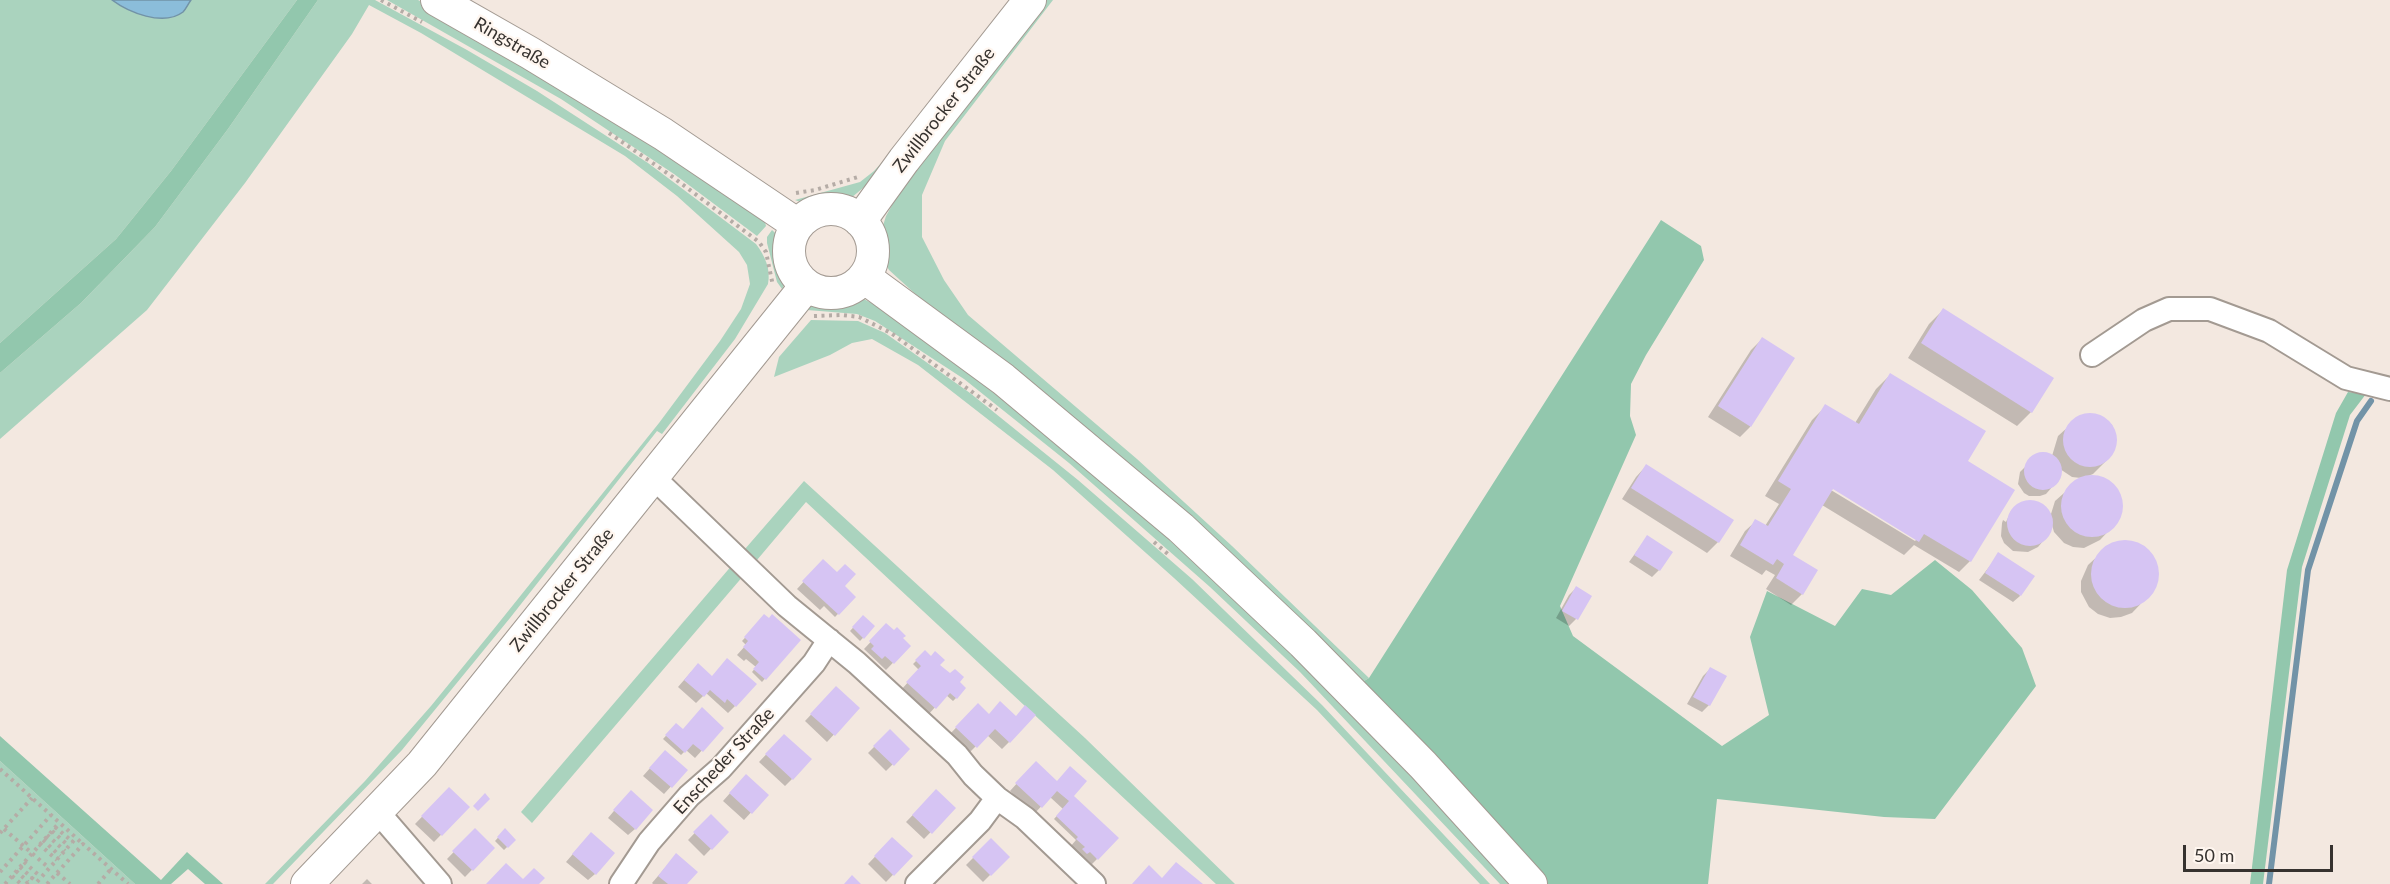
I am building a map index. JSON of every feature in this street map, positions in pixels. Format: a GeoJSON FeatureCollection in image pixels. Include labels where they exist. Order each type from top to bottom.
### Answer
{"type":"FeatureCollection","features":[{"type":"Feature","properties":{"kind":"main road","name":"Zwillbrocker Straße"},"geometry":{"type":"LineString","coordinates":[[860,221],[904,160],[1030,0]]}},
{"type":"Feature","properties":{"kind":"main road","name":"Ringstraße"},"geometry":{"type":"LineString","coordinates":[[433,13],[586,87],[663,134],[788,218]]}},
{"type":"Feature","properties":{"kind":"main road"},"geometry":{"type":"LineString","coordinates":[[828,209],[840,210],[860,221],[868,231],[872,242],[870,267],[864,277],[855,286],[843,291],[798,294],[796,276],[790,264],[788,218],[807,216],[828,209]]}},
{"type":"Feature","properties":{"kind":"main road"},"geometry":{"type":"LineString","coordinates":[[864,277],[1003,379],[1181,528],[1303,643],[1416,756],[1531,884]]}},
{"type":"Feature","properties":{"kind":"main road","name":"Zwillbrocker Straße"},"geometry":{"type":"LineString","coordinates":[[307,884],[434,750],[798,294]]}},
{"type":"Feature","properties":{"kind":"street"},"geometry":{"type":"LineString","coordinates":[[2092,355],[2144,320],[2169,309],[2210,309],[2269,331],[2346,378],[2390,389]]}},
{"type":"Feature","properties":{"kind":"street"},"geometry":{"type":"LineString","coordinates":[[653,477],[787,606],[858,663],[957,755],[973,775],[997,798],[1025,818],[1094,884]]}},
{"type":"Feature","properties":{"kind":"street","name":"Enscheder Straße"},"geometry":{"type":"LineString","coordinates":[[621,884],[649,842],[689,796],[721,768],[814,663],[829,640]]}},
{"type":"Feature","properties":{"kind":"street"},"geometry":{"type":"LineString","coordinates":[[917,884],[980,821],[997,798]]}},
{"type":"Feature","properties":{"kind":"street"},"geometry":{"type":"LineString","coordinates":[[376,811],[440,884]]}},
{"type":"Feature","properties":{"kind":"path"},"geometry":{"type":"LineString","coordinates":[[381,0],[433,13]]}},
{"type":"Feature","properties":{"kind":"path"},"geometry":{"type":"LineString","coordinates":[[602,129],[670,175],[759,242],[766,252],[772,285],[798,294],[808,316],[859,317],[891,333],[1001,414]]}},
{"type":"Feature","properties":{"kind":"path"},"geometry":{"type":"LineString","coordinates":[[759,242],[788,218],[790,194],[848,181],[864,173]]}},
{"type":"Feature","properties":{"kind":"path"},"geometry":{"type":"LineString","coordinates":[[1146,534],[1172,557]]}},
{"type":"Feature","properties":{"kind":"path"},"geometry":{"type":"LineString","coordinates":[[0,769],[59,822],[72,842]]}},
{"type":"Feature","properties":{"kind":"path"},"geometry":{"type":"LineString","coordinates":[[0,833],[32,798]]}},
{"type":"Feature","properties":{"kind":"path"},"geometry":{"type":"LineString","coordinates":[[0,872],[51,815]]}},
{"type":"Feature","properties":{"kind":"path"},"geometry":{"type":"LineString","coordinates":[[6,883],[59,822]]}},
{"type":"Feature","properties":{"kind":"path"},"geometry":{"type":"LineString","coordinates":[[4,829],[70,884]]}},
{"type":"Feature","properties":{"kind":"path"},"geometry":{"type":"LineString","coordinates":[[53,829],[72,842],[82,844],[128,884]]}},
{"type":"Feature","properties":{"kind":"path"},"geometry":{"type":"LineString","coordinates":[[47,836],[64,851]]}},
{"type":"Feature","properties":{"kind":"path"},"geometry":{"type":"LineString","coordinates":[[43,840],[60,856]]}},
{"type":"Feature","properties":{"kind":"path"},"geometry":{"type":"LineString","coordinates":[[22,865],[37,882],[72,842]]}},
{"type":"Feature","properties":{"kind":"path"},"geometry":{"type":"LineString","coordinates":[[39,844],[57,860]]}},
{"type":"Feature","properties":{"kind":"path"},"geometry":{"type":"LineString","coordinates":[[47,884],[82,844]]}},
{"type":"Feature","properties":{"kind":"path"},"geometry":{"type":"LineString","coordinates":[[22,865],[41,877]]}},
{"type":"Feature","properties":{"kind":"path"},"geometry":{"type":"LineString","coordinates":[[98,884],[111,869]]}},
{"type":"Feature","properties":{"kind":"path"},"geometry":{"type":"LineString","coordinates":[[16,871],[27,883],[32,878]]}},
{"type":"Feature","properties":{"kind":"path"},"geometry":{"type":"LineString","coordinates":[[12,876],[21,884]]}},
{"type":"Feature","properties":{"kind":"green space"},"geometry":{"type":"Polygon","coordinates":[[[0,0],[297,0],[171,171],[116,239],[0,343],[0,0]]]}},
{"type":"Feature","properties":{"kind":"green space"},"geometry":{"type":"Polygon","coordinates":[[[297,0],[318,0],[228,129],[155,227],[81,303],[0,373],[0,343],[116,239],[171,171],[297,0]]]}},
{"type":"Feature","properties":{"kind":"green space"},"geometry":{"type":"Polygon","coordinates":[[[318,0],[375,0],[537,91],[648,163],[756,244],[766,263],[769,278],[768,284],[735,339],[662,434],[657,431],[510,618],[402,750],[273,884],[265,884],[365,781],[431,706],[493,630],[659,423],[720,341],[741,309],[750,284],[747,265],[739,252],[677,196],[625,156],[421,33],[369,5],[352,34],[245,183],[147,310],[0,439],[0,373],[81,303],[155,227],[228,129],[318,0]]]}},
{"type":"Feature","properties":{"kind":"green space"},"geometry":{"type":"Polygon","coordinates":[[[387,0],[418,0],[470,27],[737,200],[765,222],[766,226],[757,236],[674,174],[561,99],[387,0]]]}},
{"type":"Feature","properties":{"kind":"green space"},"geometry":{"type":"Polygon","coordinates":[[[1047,0],[1053,0],[945,141],[922,195],[922,237],[944,280],[968,315],[1137,459],[1232,546],[1369,678],[1359,684],[923,301],[889,270],[882,257],[881,232],[886,216],[901,189],[952,116],[1047,0]]]}},
{"type":"Feature","properties":{"kind":"green space"},"geometry":{"type":"Polygon","coordinates":[[[907,135],[869,183],[851,198],[806,204],[795,200],[860,182],[874,171],[907,135]]]}},
{"type":"Feature","properties":{"kind":"green space"},"geometry":{"type":"Polygon","coordinates":[[[1661,220],[1701,246],[1704,260],[1631,384],[1630,416],[1636,435],[1560,606],[1573,636],[1722,746],[1769,715],[1750,637],[1767,591],[1835,626],[1862,589],[1891,595],[1935,560],[1972,590],[2022,648],[2036,686],[1935,819],[1884,817],[1717,799],[1708,884],[1547,884],[1485,815],[1359,684],[1369,678],[1661,220]]]}},
{"type":"Feature","properties":{"kind":"green space"},"geometry":{"type":"Polygon","coordinates":[[[772,230],[782,242],[787,258],[788,274],[782,289],[777,282],[767,243],[767,237],[772,230]]]}},
{"type":"Feature","properties":{"kind":"green space"},"geometry":{"type":"Polygon","coordinates":[[[862,298],[907,322],[991,381],[1275,628],[1519,884],[1500,884],[1300,672],[1210,587],[1069,463],[964,379],[875,321],[857,314],[807,310],[812,305],[825,300],[862,298]]]}},
{"type":"Feature","properties":{"kind":"green space"},"geometry":{"type":"Polygon","coordinates":[[[811,320],[858,321],[885,333],[970,393],[1078,480],[1192,579],[1322,705],[1490,884],[1480,884],[1317,710],[1174,578],[1053,470],[918,365],[872,339],[852,343],[830,355],[774,377],[779,357],[811,320]]]}},
{"type":"Feature","properties":{"kind":"green space"},"geometry":{"type":"Polygon","coordinates":[[[2348,392],[2366,394],[2350,415],[2302,567],[2263,884],[2250,884],[2287,570],[2336,413],[2348,392]]]}},
{"type":"Feature","properties":{"kind":"green space"},"geometry":{"type":"Polygon","coordinates":[[[804,481],[1085,738],[1235,884],[1216,884],[806,502],[757,560],[745,549],[804,481]]]}},
{"type":"Feature","properties":{"kind":"green space"},"geometry":{"type":"Polygon","coordinates":[[[733,564],[744,575],[532,823],[521,812],[733,564]]]}},
{"type":"Feature","properties":{"kind":"green space"},"geometry":{"type":"Polygon","coordinates":[[[0,736],[161,880],[187,852],[223,884],[205,884],[188,869],[171,884],[135,884],[0,761],[0,736]]]}},
{"type":"Feature","properties":{"kind":"green space"},"geometry":{"type":"Polygon","coordinates":[[[0,761],[135,884],[0,884],[0,761]]]}},
{"type":"Feature","properties":{"kind":"water"},"geometry":{"type":"Polygon","coordinates":[[[112,0],[191,0],[183,12],[166,18],[156,18],[136,13],[112,0]]]}},
{"type":"Feature","properties":{"kind":"building"},"geometry":{"type":"Polygon","coordinates":[[[1943,308],[2054,378],[2032,413],[1921,343],[1943,308]]]}},
{"type":"Feature","properties":{"kind":"building"},"geometry":{"type":"Polygon","coordinates":[[[1762,337],[1795,358],[1751,427],[1718,406],[1762,337]]]}},
{"type":"Feature","properties":{"kind":"building"},"geometry":{"type":"Polygon","coordinates":[[[1890,373],[1986,431],[1968,461],[2015,490],[1971,562],[1924,534],[1919,542],[1833,489],[1793,555],[1818,570],[1803,595],[1776,578],[1784,564],[1777,559],[1773,565],[1740,545],[1755,519],[1768,526],[1791,489],[1778,481],[1825,404],[1859,424],[1890,373]]]}},
{"type":"Feature","properties":{"kind":"building"},"geometry":{"type":"Polygon","coordinates":[[[2085,413],[2095,413],[2105,417],[2113,425],[2117,440],[2113,455],[2105,463],[2095,467],[2085,467],[2075,463],[2067,455],[2063,445],[2063,435],[2067,425],[2075,417],[2085,413]]]}},
{"type":"Feature","properties":{"kind":"building"},"geometry":{"type":"Polygon","coordinates":[[[2043,452],[2056,458],[2062,471],[2056,484],[2043,490],[2030,484],[2024,471],[2030,458],[2043,452]]]}},
{"type":"Feature","properties":{"kind":"building"},"geometry":{"type":"Polygon","coordinates":[[[1646,464],[1734,520],[1719,543],[1631,488],[1646,464]]]}},
{"type":"Feature","properties":{"kind":"building"},"geometry":{"type":"Polygon","coordinates":[[[2086,475],[2098,475],[2114,484],[2121,494],[2123,506],[2121,518],[2114,528],[2098,537],[2086,537],[2075,532],[2066,523],[2061,512],[2061,500],[2066,489],[2075,480],[2086,475]]]}},
{"type":"Feature","properties":{"kind":"building"},"geometry":{"type":"Polygon","coordinates":[[[2035,500],[2047,506],[2052,514],[2052,532],[2047,540],[2039,545],[2025,546],[2017,543],[2010,536],[2007,518],[2010,510],[2017,503],[2035,500]]]}},
{"type":"Feature","properties":{"kind":"building"},"geometry":{"type":"Polygon","coordinates":[[[1647,535],[1673,552],[1660,571],[1634,555],[1647,535]]]}},
{"type":"Feature","properties":{"kind":"building"},"geometry":{"type":"Polygon","coordinates":[[[2125,540],[2138,543],[2149,550],[2156,561],[2159,574],[2156,587],[2149,598],[2138,605],[2125,608],[2112,605],[2101,598],[2094,587],[2091,574],[2094,561],[2101,550],[2112,543],[2125,540]]]}},
{"type":"Feature","properties":{"kind":"building"},"geometry":{"type":"Polygon","coordinates":[[[1998,552],[2035,576],[2021,596],[1985,573],[1998,552]]]}},
{"type":"Feature","properties":{"kind":"building"},"geometry":{"type":"Polygon","coordinates":[[[823,559],[837,572],[845,564],[856,574],[845,586],[856,597],[839,615],[802,581],[823,559]]]}},
{"type":"Feature","properties":{"kind":"building"},"geometry":{"type":"Polygon","coordinates":[[[1576,586],[1592,596],[1578,620],[1562,611],[1576,586]]]}},
{"type":"Feature","properties":{"kind":"building"},"geometry":{"type":"Polygon","coordinates":[[[764,614],[769,618],[772,614],[801,640],[766,680],[753,669],[759,662],[743,647],[748,641],[744,637],[764,614]]]}},
{"type":"Feature","properties":{"kind":"building"},"geometry":{"type":"Polygon","coordinates":[[[863,615],[875,626],[864,639],[852,627],[863,615]]]}},
{"type":"Feature","properties":{"kind":"building"},"geometry":{"type":"Polygon","coordinates":[[[886,623],[894,630],[897,627],[906,636],[903,638],[911,646],[894,664],[885,656],[882,659],[871,649],[874,646],[869,641],[886,623]]]}},
{"type":"Feature","properties":{"kind":"building"},"geometry":{"type":"Polygon","coordinates":[[[925,650],[931,656],[935,651],[945,660],[940,665],[950,673],[955,669],[964,677],[960,682],[966,688],[957,699],[950,693],[936,709],[906,682],[921,666],[915,660],[925,650]]]}},
{"type":"Feature","properties":{"kind":"building"},"geometry":{"type":"Polygon","coordinates":[[[727,658],[757,684],[736,707],[727,699],[725,703],[710,690],[704,697],[684,680],[698,663],[712,676],[727,658]]]}},
{"type":"Feature","properties":{"kind":"building"},"geometry":{"type":"Polygon","coordinates":[[[1710,667],[1727,676],[1710,706],[1693,697],[1710,667]]]}},
{"type":"Feature","properties":{"kind":"building"},"geometry":{"type":"Polygon","coordinates":[[[836,686],[860,708],[835,736],[810,714],[836,686]]]}},
{"type":"Feature","properties":{"kind":"building"},"geometry":{"type":"Polygon","coordinates":[[[1000,701],[1016,716],[1025,705],[1036,715],[1010,743],[995,729],[977,748],[955,727],[978,703],[989,714],[1000,701]]]}},
{"type":"Feature","properties":{"kind":"building"},"geometry":{"type":"Polygon","coordinates":[[[702,707],[724,728],[703,752],[693,744],[685,753],[665,735],[676,723],[683,729],[702,707]]]}},
{"type":"Feature","properties":{"kind":"building"},"geometry":{"type":"Polygon","coordinates":[[[890,729],[910,749],[894,766],[873,746],[890,729]]]}},
{"type":"Feature","properties":{"kind":"building"},"geometry":{"type":"Polygon","coordinates":[[[784,734],[812,759],[793,780],[765,754],[784,734]]]}},
{"type":"Feature","properties":{"kind":"building"},"geometry":{"type":"Polygon","coordinates":[[[665,750],[688,770],[672,788],[649,768],[665,750]]]}},
{"type":"Feature","properties":{"kind":"building"},"geometry":{"type":"Polygon","coordinates":[[[1036,761],[1057,781],[1070,766],[1087,781],[1074,796],[1119,838],[1098,860],[1090,852],[1087,854],[1082,849],[1085,847],[1076,839],[1078,837],[1056,816],[1069,801],[1057,791],[1042,808],[1015,783],[1036,761]]]}},
{"type":"Feature","properties":{"kind":"building"},"geometry":{"type":"Polygon","coordinates":[[[746,774],[769,795],[752,814],[729,793],[746,774]]]}},
{"type":"Feature","properties":{"kind":"building"},"geometry":{"type":"Polygon","coordinates":[[[449,787],[470,807],[442,836],[421,816],[449,787]]]}},
{"type":"Feature","properties":{"kind":"building"},"geometry":{"type":"Polygon","coordinates":[[[936,789],[956,808],[932,834],[912,815],[936,789]]]}},
{"type":"Feature","properties":{"kind":"building"},"geometry":{"type":"Polygon","coordinates":[[[631,790],[653,810],[636,830],[613,810],[631,790]]]}},
{"type":"Feature","properties":{"kind":"building"},"geometry":{"type":"Polygon","coordinates":[[[485,793],[490,799],[478,811],[473,806],[485,793]]]}},
{"type":"Feature","properties":{"kind":"building"},"geometry":{"type":"Polygon","coordinates":[[[711,814],[729,832],[712,850],[693,832],[711,814]]]}},
{"type":"Feature","properties":{"kind":"building"},"geometry":{"type":"Polygon","coordinates":[[[475,828],[495,848],[473,871],[452,851],[475,828]]]}},
{"type":"Feature","properties":{"kind":"building"},"geometry":{"type":"Polygon","coordinates":[[[505,828],[516,840],[508,848],[497,837],[505,828]]]}},
{"type":"Feature","properties":{"kind":"building"},"geometry":{"type":"Polygon","coordinates":[[[591,832],[615,853],[596,875],[572,854],[591,832]]]}},
{"type":"Feature","properties":{"kind":"building"},"geometry":{"type":"Polygon","coordinates":[[[892,837],[913,856],[894,876],[874,856],[892,837]]]}},
{"type":"Feature","properties":{"kind":"building"},"geometry":{"type":"Polygon","coordinates":[[[991,838],[1010,857],[991,876],[972,857],[991,838]]]}},
{"type":"Feature","properties":{"kind":"building"},"geometry":{"type":"Polygon","coordinates":[[[676,853],[698,872],[687,884],[668,884],[658,876],[676,853]]]}},
{"type":"Feature","properties":{"kind":"building"},"geometry":{"type":"Polygon","coordinates":[[[1176,862],[1203,884],[1132,884],[1149,865],[1162,878],[1176,862]]]}},
{"type":"Feature","properties":{"kind":"building"},"geometry":{"type":"Polygon","coordinates":[[[506,863],[523,879],[534,868],[545,878],[539,884],[486,884],[506,863]]]}},
{"type":"Feature","properties":{"kind":"building"},"geometry":{"type":"Polygon","coordinates":[[[852,875],[861,884],[844,884],[852,875]]]}},
{"type":"Feature","properties":{"kind":"waterway"},"geometry":{"type":"LineString","coordinates":[[2269,884],[2308,570],[2357,421],[2371,401]]}}]}
